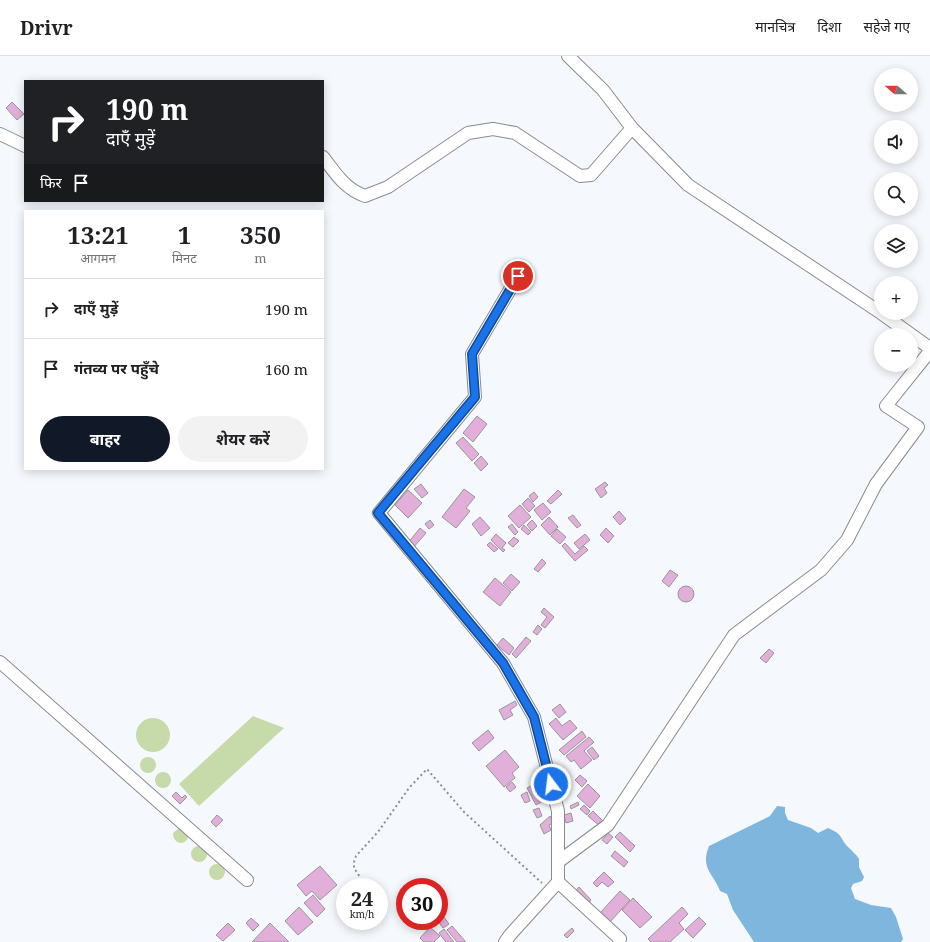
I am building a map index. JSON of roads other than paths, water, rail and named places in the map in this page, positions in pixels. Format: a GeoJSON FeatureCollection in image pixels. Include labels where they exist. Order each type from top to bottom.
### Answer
{"type":"FeatureCollection","features":[{"type":"Feature","properties":{"kind":"street"},"geometry":{"type":"LineString","coordinates":[[568,56],[603,90],[632,128],[688,185],[874,308]]}},
{"type":"Feature","properties":{"kind":"street"},"geometry":{"type":"LineString","coordinates":[[324,158],[339,178],[353,192],[365,196],[388,187],[468,133],[494,129],[515,133],[580,176],[591,175],[632,128]]}},
{"type":"Feature","properties":{"kind":"street"},"geometry":{"type":"LineString","coordinates":[[0,134],[24,146]]}},
{"type":"Feature","properties":{"kind":"street"},"geometry":{"type":"LineString","coordinates":[[505,942],[554,886],[558,862],[558,811],[534,717],[503,663],[378,513],[475,397],[472,354],[518,276]]}},
{"type":"Feature","properties":{"kind":"street"},"geometry":{"type":"LineString","coordinates":[[558,862],[608,825],[734,635],[821,570],[847,540],[876,484],[918,426],[886,406],[930,350],[890,320]]}},
{"type":"Feature","properties":{"kind":"street"},"geometry":{"type":"LineString","coordinates":[[0,662],[247,880]]}},
{"type":"Feature","properties":{"kind":"street"},"geometry":{"type":"LineString","coordinates":[[554,886],[620,939],[619,942]]}},
{"type":"Feature","properties":{"kind":"water"},"geometry":{"type":"Polygon","coordinates":[[[777,806],[785,807],[785,813],[788,820],[811,828],[818,833],[828,828],[839,834],[845,844],[859,859],[859,867],[864,877],[862,881],[853,884],[851,888],[855,899],[871,905],[891,908],[896,917],[903,939],[901,942],[754,942],[733,910],[727,894],[720,891],[708,870],[706,860],[707,854],[709,846],[770,816],[777,806]]]}}]}
